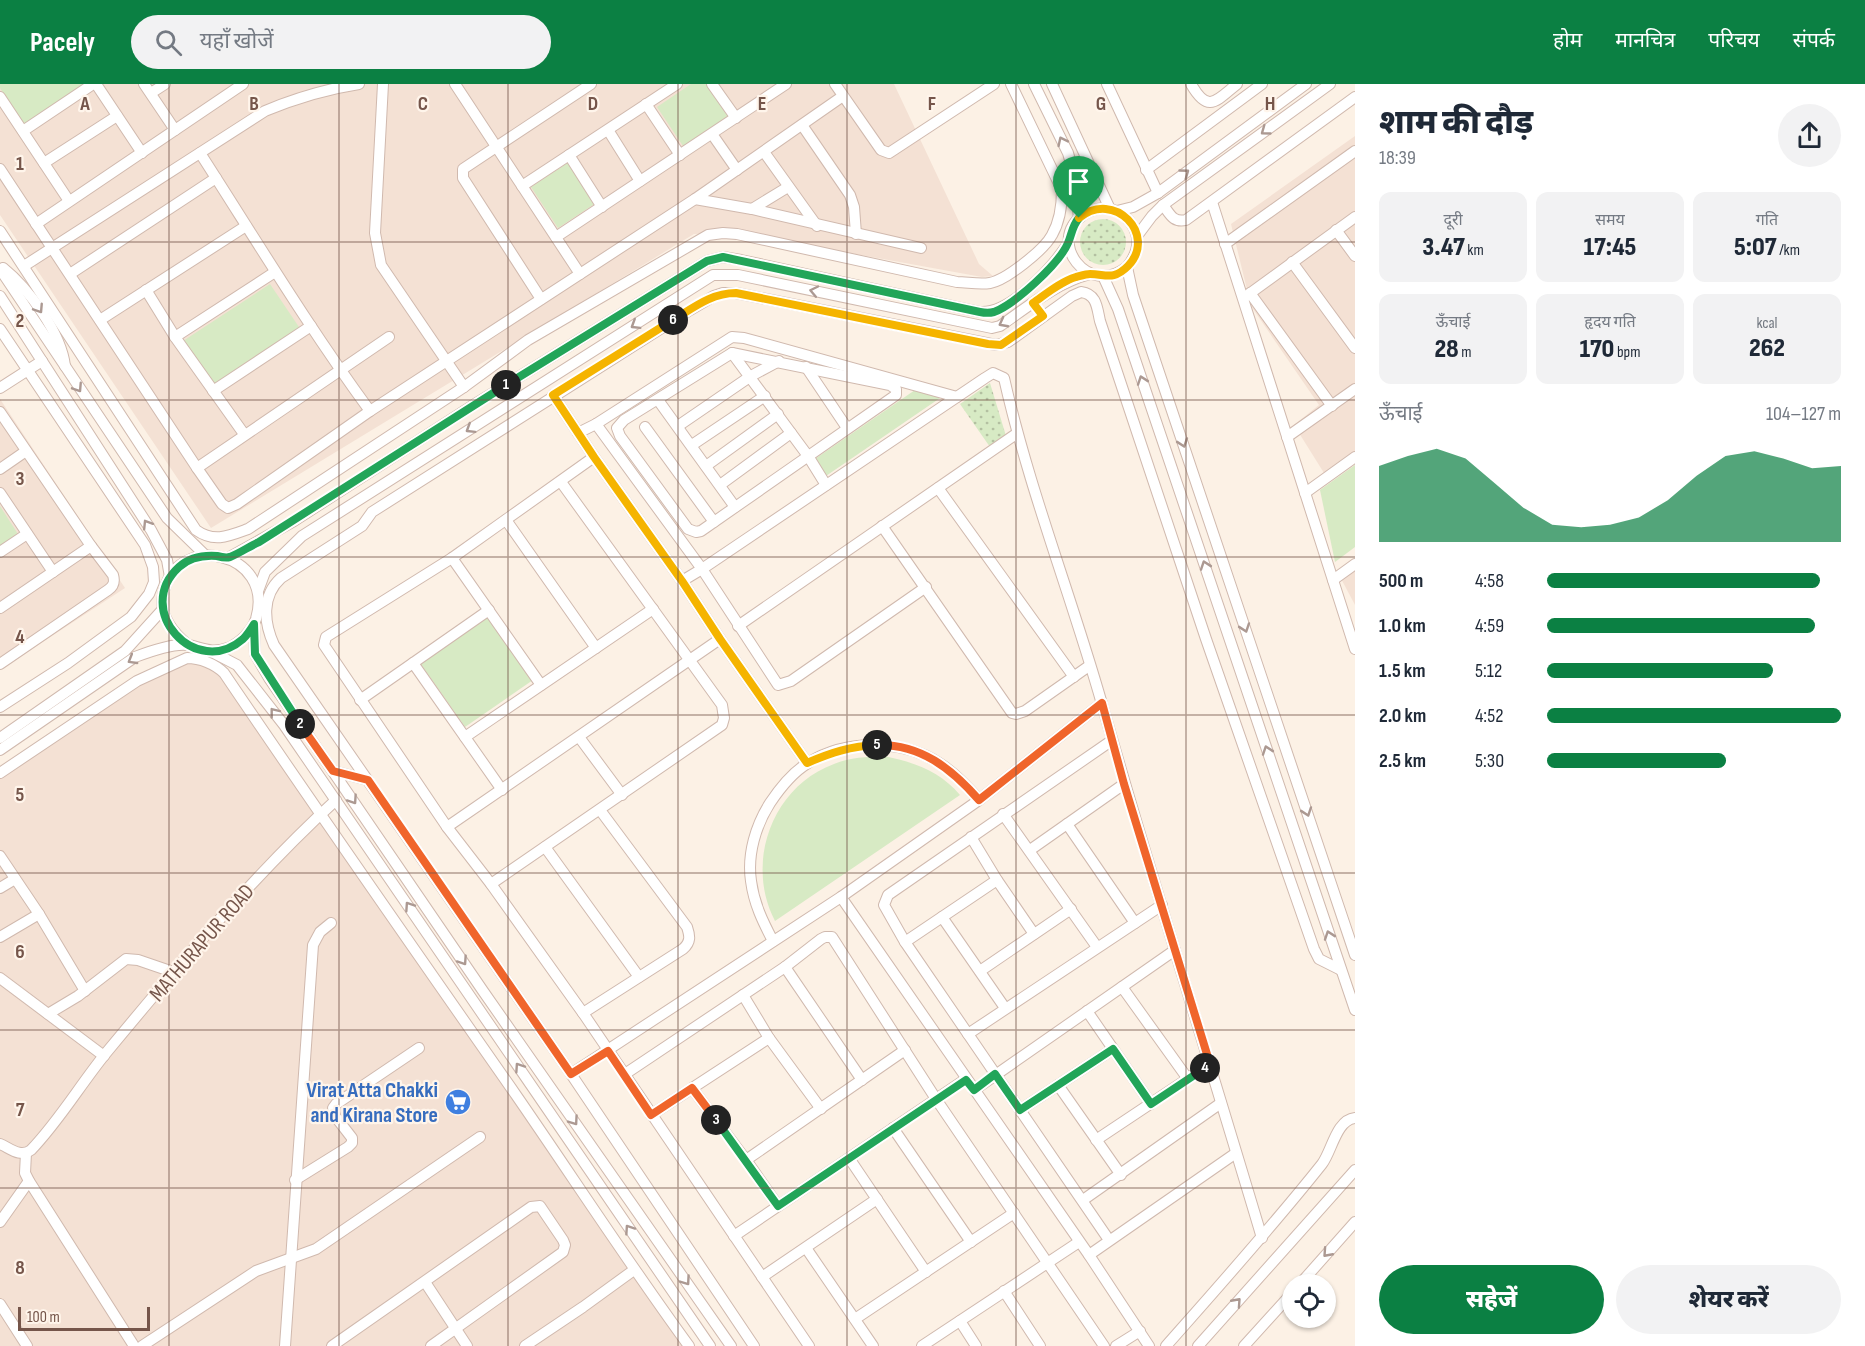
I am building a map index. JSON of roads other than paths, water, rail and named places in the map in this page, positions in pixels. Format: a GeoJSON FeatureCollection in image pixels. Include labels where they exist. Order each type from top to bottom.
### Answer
{"type":"FeatureCollection","features":[{"type":"Feature","properties":{"kind":"street"},"geometry":{"type":"LineString","coordinates":[[23,131],[94,84],[142,153]]}},
{"type":"Feature","properties":{"kind":"street"},"geometry":{"type":"LineString","coordinates":[[165,84],[147,88],[176,130]]}},
{"type":"Feature","properties":{"kind":"street"},"geometry":{"type":"LineString","coordinates":[[36,224],[243,84]]}},
{"type":"Feature","properties":{"kind":"street"},"geometry":{"type":"LineString","coordinates":[[24,266],[265,111],[292,99],[332,88],[359,84]]}},
{"type":"Feature","properties":{"kind":"street"},"geometry":{"type":"LineString","coordinates":[[383,84],[375,233],[378,256],[381,265],[464,387]]}},
{"type":"Feature","properties":{"kind":"street"},"geometry":{"type":"LineString","coordinates":[[455,84],[580,274]]}},
{"type":"Feature","properties":{"kind":"street"},"geometry":{"type":"LineString","coordinates":[[541,299],[462,178],[463,169],[590,84]]}},
{"type":"Feature","properties":{"kind":"street"},"geometry":{"type":"LineString","coordinates":[[522,186],[646,104],[665,87],[677,84]]}},
{"type":"Feature","properties":{"kind":"street"},"geometry":{"type":"LineString","coordinates":[[712,84],[736,118]]}},
{"type":"Feature","properties":{"kind":"street"},"geometry":{"type":"LineString","coordinates":[[556,237],[736,118],[771,88],[786,84]]}},
{"type":"Feature","properties":{"kind":"street"},"geometry":{"type":"LineString","coordinates":[[835,84],[880,150],[889,153],[994,84]]}},
{"type":"Feature","properties":{"kind":"street"},"geometry":{"type":"LineString","coordinates":[[0,231],[196,530],[206,537],[228,537],[248,529],[464,387],[528,340],[708,236],[723,233],[738,234],[957,282],[989,283],[1008,276],[1045,244],[1052,235],[1062,204],[1062,190],[1011,84]]}},
{"type":"Feature","properties":{"kind":"street"},"geometry":{"type":"LineString","coordinates":[[1034,84],[1068,153],[1074,174],[1079,218]]}},
{"type":"Feature","properties":{"kind":"street"},"geometry":{"type":"LineString","coordinates":[[1052,84],[1113,210],[1128,219],[1137,237]]}},
{"type":"Feature","properties":{"kind":"street"},"geometry":{"type":"LineString","coordinates":[[1107,84],[1158,193]]}},
{"type":"Feature","properties":{"kind":"street"},"geometry":{"type":"LineString","coordinates":[[1191,84],[1204,101],[1209,103],[1215,103],[1237,84]]}},
{"type":"Feature","properties":{"kind":"street"},"geometry":{"type":"LineString","coordinates":[[1146,170],[1262,84]]}},
{"type":"Feature","properties":{"kind":"street"},"geometry":{"type":"LineString","coordinates":[[228,558],[294,521],[475,404],[707,261],[723,257],[741,260],[992,313],[1018,296],[1050,269],[1069,242],[1072,229],[1079,218],[1097,209],[1113,210],[1133,207],[1158,193],[1306,84]]}},
{"type":"Feature","properties":{"kind":"street"},"geometry":{"type":"LineString","coordinates":[[258,591],[265,572],[302,536],[713,275],[738,275],[982,327],[1000,326],[1066,282],[1090,274],[1103,276],[1116,274],[1127,267],[1135,256],[1137,237],[1163,205],[1330,84]]}},
{"type":"Feature","properties":{"kind":"street"},"geometry":{"type":"LineString","coordinates":[[0,169],[197,468],[222,504],[225,507],[234,507],[370,411],[695,199],[843,96]]}},
{"type":"Feature","properties":{"kind":"street"},"geometry":{"type":"LineString","coordinates":[[0,97],[69,201]]}},
{"type":"Feature","properties":{"kind":"street"},"geometry":{"type":"LineString","coordinates":[[1163,205],[1173,219],[1186,220],[1355,97]]}},
{"type":"Feature","properties":{"kind":"street"},"geometry":{"type":"LineString","coordinates":[[646,104],[680,155]]}},
{"type":"Feature","properties":{"kind":"street"},"geometry":{"type":"LineString","coordinates":[[44,163],[117,116]]}},
{"type":"Feature","properties":{"kind":"street"},"geometry":{"type":"LineString","coordinates":[[802,125],[850,195],[854,207],[856,234]]}},
{"type":"Feature","properties":{"kind":"street"},"geometry":{"type":"LineString","coordinates":[[608,130],[640,181]]}},
{"type":"Feature","properties":{"kind":"street"},"geometry":{"type":"LineString","coordinates":[[712,134],[737,170]]}},
{"type":"Feature","properties":{"kind":"street"},"geometry":{"type":"LineString","coordinates":[[764,152],[817,225]]}},
{"type":"Feature","properties":{"kind":"street"},"geometry":{"type":"LineString","coordinates":[[200,153],[274,272],[339,370],[370,411]]}},
{"type":"Feature","properties":{"kind":"street"},"geometry":{"type":"LineString","coordinates":[[569,155],[602,207]]}},
{"type":"Feature","properties":{"kind":"street"},"geometry":{"type":"LineString","coordinates":[[1224,244],[1353,156]]}},
{"type":"Feature","properties":{"kind":"street"},"geometry":{"type":"LineString","coordinates":[[70,274],[216,178]]}},
{"type":"Feature","properties":{"kind":"street"},"geometry":{"type":"LineString","coordinates":[[752,209],[788,187]]}},
{"type":"Feature","properties":{"kind":"street"},"geometry":{"type":"LineString","coordinates":[[695,199],[752,209],[921,248]]}},
{"type":"Feature","properties":{"kind":"street"},"geometry":{"type":"LineString","coordinates":[[1212,202],[1224,244],[1246,296],[1287,437],[1333,580],[1351,620],[1355,649]]}},
{"type":"Feature","properties":{"kind":"street"},"geometry":{"type":"LineString","coordinates":[[1246,296],[1355,217]]}},
{"type":"Feature","properties":{"kind":"street"},"geometry":{"type":"LineString","coordinates":[[100,320],[246,226]]}},
{"type":"Feature","properties":{"kind":"street"},"geometry":{"type":"LineString","coordinates":[[1336,231],[1355,256]]}},
{"type":"Feature","properties":{"kind":"street"},"geometry":{"type":"LineString","coordinates":[[1069,242],[1075,261],[1090,274]]}},
{"type":"Feature","properties":{"kind":"street"},"geometry":{"type":"LineString","coordinates":[[1292,262],[1355,348]]}},
{"type":"Feature","properties":{"kind":"street"},"geometry":{"type":"LineString","coordinates":[[1127,267],[1133,295],[1355,955]]}},
{"type":"Feature","properties":{"kind":"street"},"geometry":{"type":"LineString","coordinates":[[0,268],[167,518],[205,555]]}},
{"type":"Feature","properties":{"kind":"street"},"geometry":{"type":"LineString","coordinates":[[175,337],[274,272]]}},
{"type":"Feature","properties":{"kind":"street"},"geometry":{"type":"LineString","coordinates":[[1008,276],[1018,296]]}},
{"type":"Feature","properties":{"kind":"street"},"geometry":{"type":"LineString","coordinates":[[1103,276],[1119,309],[1355,1010]]}},
{"type":"Feature","properties":{"kind":"street"},"geometry":{"type":"LineString","coordinates":[[146,290],[175,337],[244,434]]}},
{"type":"Feature","properties":{"kind":"street"},"geometry":{"type":"LineString","coordinates":[[754,1346],[571,1074],[274,645],[269,633],[266,613],[267,597],[272,586],[281,578],[362,526],[372,512],[553,395],[698,305],[723,293],[736,293],[785,302],[996,345],[1008,342],[1076,293],[1087,293],[1095,300],[1206,639],[1314,949],[1319,959],[1341,970]]}},
{"type":"Feature","properties":{"kind":"street"},"geometry":{"type":"LineString","coordinates":[[0,296],[151,530],[167,560],[170,577]]}},
{"type":"Feature","properties":{"kind":"street"},"geometry":{"type":"LineString","coordinates":[[1246,296],[1332,406]]}},
{"type":"Feature","properties":{"kind":"street"},"geometry":{"type":"LineString","coordinates":[[1033,303],[1043,316]]}},
{"type":"Feature","properties":{"kind":"street"},"geometry":{"type":"LineString","coordinates":[[213,391],[311,326]]}},
{"type":"Feature","properties":{"kind":"street"},"geometry":{"type":"LineString","coordinates":[[0,329],[145,545],[153,567],[154,582],[149,594],[126,621],[0,707]]}},
{"type":"Feature","properties":{"kind":"street"},"geometry":{"type":"LineString","coordinates":[[197,468],[389,337]]}},
{"type":"Feature","properties":{"kind":"street"},"geometry":{"type":"LineString","coordinates":[[578,433],[596,424],[732,337],[744,338],[957,397]]}},
{"type":"Feature","properties":{"kind":"street"},"geometry":{"type":"LineString","coordinates":[[732,353],[808,456],[826,485]]}},
{"type":"Feature","properties":{"kind":"street"},"geometry":{"type":"LineString","coordinates":[[732,353],[778,361],[890,385],[896,388],[896,395],[701,531],[688,529],[617,432],[617,428],[624,420],[732,353]]}},
{"type":"Feature","properties":{"kind":"street"},"geometry":{"type":"LineString","coordinates":[[0,388],[42,361]]}},
{"type":"Feature","properties":{"kind":"street"},"geometry":{"type":"LineString","coordinates":[[678,426],[751,376],[778,361]]}},
{"type":"Feature","properties":{"kind":"street"},"geometry":{"type":"LineString","coordinates":[[806,367],[847,428]]}},
{"type":"Feature","properties":{"kind":"street"},"geometry":{"type":"LineString","coordinates":[[682,581],[993,373],[1004,378],[1016,434],[1102,703],[1124,784],[1262,1238]]}},
{"type":"Feature","properties":{"kind":"street"},"geometry":{"type":"LineString","coordinates":[[1287,437],[1355,389]]}},
{"type":"Feature","properties":{"kind":"street"},"geometry":{"type":"LineString","coordinates":[[553,395],[807,763]]}},
{"type":"Feature","properties":{"kind":"street"},"geometry":{"type":"LineString","coordinates":[[692,445],[765,396]]}},
{"type":"Feature","properties":{"kind":"street"},"geometry":{"type":"LineString","coordinates":[[658,400],[735,507]]}},
{"type":"Feature","properties":{"kind":"street"},"geometry":{"type":"LineString","coordinates":[[706,466],[778,414]]}},
{"type":"Feature","properties":{"kind":"street"},"geometry":{"type":"LineString","coordinates":[[0,664],[112,587],[114,579],[1,416]]}},
{"type":"Feature","properties":{"kind":"street"},"geometry":{"type":"LineString","coordinates":[[596,424],[702,569],[774,682],[782,685],[791,681],[926,587]]}},
{"type":"Feature","properties":{"kind":"street"},"geometry":{"type":"LineString","coordinates":[[645,427],[714,522]]}},
{"type":"Feature","properties":{"kind":"street"},"geometry":{"type":"LineString","coordinates":[[720,485],[791,433]]}},
{"type":"Feature","properties":{"kind":"street"},"geometry":{"type":"LineString","coordinates":[[738,626],[1016,434]]}},
{"type":"Feature","properties":{"kind":"street"},"geometry":{"type":"LineString","coordinates":[[0,469],[26,451]]}},
{"type":"Feature","properties":{"kind":"street"},"geometry":{"type":"LineString","coordinates":[[594,457],[452,558],[326,637],[324,645],[447,827],[491,884],[625,1074],[809,1346]]}},
{"type":"Feature","properties":{"kind":"street"},"geometry":{"type":"LineString","coordinates":[[1305,493],[1355,457]]}},
{"type":"Feature","properties":{"kind":"street"},"geometry":{"type":"LineString","coordinates":[[491,884],[722,725],[724,718],[722,705],[561,482]]}},
{"type":"Feature","properties":{"kind":"street"},"geometry":{"type":"LineString","coordinates":[[938,488],[1074,677]]}},
{"type":"Feature","properties":{"kind":"street"},"geometry":{"type":"LineString","coordinates":[[0,493],[53,572]]}},
{"type":"Feature","properties":{"kind":"street"},"geometry":{"type":"LineString","coordinates":[[506,520],[596,648]]}},
{"type":"Feature","properties":{"kind":"street"},"geometry":{"type":"LineString","coordinates":[[882,526],[1012,713],[1025,711],[1089,666]]}},
{"type":"Feature","properties":{"kind":"street"},"geometry":{"type":"LineString","coordinates":[[0,552],[27,534]]}},
{"type":"Feature","properties":{"kind":"street"},"geometry":{"type":"LineString","coordinates":[[0,608],[91,546]]}},
{"type":"Feature","properties":{"kind":"street"},"geometry":{"type":"LineString","coordinates":[[210,651],[228,648],[243,639],[254,624],[259,608],[258,591],[252,577],[242,565],[228,558],[205,555],[179,566],[170,577],[164,592],[163,609],[167,623],[176,636],[188,645],[210,651],[237,665],[284,725],[710,1346]]}},
{"type":"Feature","properties":{"kind":"street"},"geometry":{"type":"LineString","coordinates":[[452,558],[541,685]]}},
{"type":"Feature","properties":{"kind":"street"},"geometry":{"type":"LineString","coordinates":[[1333,580],[1355,564]]}},
{"type":"Feature","properties":{"kind":"street"},"geometry":{"type":"LineString","coordinates":[[0,738],[125,651],[163,609]]}},
{"type":"Feature","properties":{"kind":"street"},"geometry":{"type":"LineString","coordinates":[[465,737],[653,609]]}},
{"type":"Feature","properties":{"kind":"street"},"geometry":{"type":"LineString","coordinates":[[360,700],[489,610]]}},
{"type":"Feature","properties":{"kind":"street"},"geometry":{"type":"LineString","coordinates":[[254,624],[255,654],[269,678],[483,991],[731,1346]]}},
{"type":"Feature","properties":{"kind":"street"},"geometry":{"type":"LineString","coordinates":[[447,827],[720,639]]}},
{"type":"Feature","properties":{"kind":"street"},"geometry":{"type":"LineString","coordinates":[[0,750],[135,657],[152,650],[188,645]]}},
{"type":"Feature","properties":{"kind":"street"},"geometry":{"type":"LineString","coordinates":[[0,773],[143,678],[181,660],[194,658],[212,664],[224,673],[320,815],[543,1134],[634,1270],[689,1346]]}},
{"type":"Feature","properties":{"kind":"street"},"geometry":{"type":"LineString","coordinates":[[413,663],[502,790]]}},
{"type":"Feature","properties":{"kind":"street"},"geometry":{"type":"LineString","coordinates":[[571,1074],[841,897],[979,800],[1102,703]]}},
{"type":"Feature","properties":{"kind":"street"},"geometry":{"type":"LineString","coordinates":[[579,737],[622,795]]}},
{"type":"Feature","properties":{"kind":"street"},"geometry":{"type":"LineString","coordinates":[[1109,1240],[905,942],[886,911],[884,900],[1003,814],[1112,741]]}},
{"type":"Feature","properties":{"kind":"street"},"geometry":{"type":"LineString","coordinates":[[773,941],[758,912],[753,891],[752,847],[762,816],[780,788],[807,763],[829,753],[856,746],[885,745],[912,750],[938,762],[961,778],[979,800]]}},
{"type":"Feature","properties":{"kind":"street"},"geometry":{"type":"LineString","coordinates":[[333,771],[368,780]]}},
{"type":"Feature","properties":{"kind":"street"},"geometry":{"type":"LineString","coordinates":[[1030,850],[1124,784]]}},
{"type":"Feature","properties":{"kind":"street","name":"MATHURAPUR ROAD"},"geometry":{"type":"LineString","coordinates":[[26,1153],[173,972],[263,872],[336,800]]}},
{"type":"Feature","properties":{"kind":"street"},"geometry":{"type":"LineString","coordinates":[[582,1013],[683,948],[688,944],[690,935],[687,927],[600,810]]}},
{"type":"Feature","properties":{"kind":"street"},"geometry":{"type":"LineString","coordinates":[[1003,814],[1097,948]]}},
{"type":"Feature","properties":{"kind":"street"},"geometry":{"type":"LineString","coordinates":[[1067,824],[1135,923]]}},
{"type":"Feature","properties":{"kind":"street"},"geometry":{"type":"LineString","coordinates":[[971,837],[1034,934]]}},
{"type":"Feature","properties":{"kind":"street"},"geometry":{"type":"LineString","coordinates":[[545,847],[639,977]]}},
{"type":"Feature","properties":{"kind":"street"},"geometry":{"type":"LineString","coordinates":[[0,856],[39,914],[85,991]]}},
{"type":"Feature","properties":{"kind":"street"},"geometry":{"type":"LineString","coordinates":[[0,888],[15,879]]}},
{"type":"Feature","properties":{"kind":"street"},"geometry":{"type":"LineString","coordinates":[[905,942],[997,880]]}},
{"type":"Feature","properties":{"kind":"street"},"geometry":{"type":"LineString","coordinates":[[841,897],[1089,1255],[1149,1346]]}},
{"type":"Feature","properties":{"kind":"street"},"geometry":{"type":"LineString","coordinates":[[968,1034],[1162,905]]}},
{"type":"Feature","properties":{"kind":"street"},"geometry":{"type":"LineString","coordinates":[[980,971],[1071,909]]}},
{"type":"Feature","properties":{"kind":"street"},"geometry":{"type":"LineString","coordinates":[[0,937],[39,914]]}},
{"type":"Feature","properties":{"kind":"street"},"geometry":{"type":"LineString","coordinates":[[942,917],[1005,1008]]}},
{"type":"Feature","properties":{"kind":"street"},"geometry":{"type":"LineString","coordinates":[[285,1346],[289,1259],[313,945],[316,938],[331,923]]}},
{"type":"Feature","properties":{"kind":"street"},"geometry":{"type":"LineString","coordinates":[[625,1074],[785,967],[821,939],[832,937],[936,1098],[1104,1346]]}},
{"type":"Feature","properties":{"kind":"street"},"geometry":{"type":"LineString","coordinates":[[974,1090],[1175,950]]}},
{"type":"Feature","properties":{"kind":"street"},"geometry":{"type":"LineString","coordinates":[[48,1014],[85,991],[126,959],[138,960],[173,972]]}},
{"type":"Feature","properties":{"kind":"street"},"geometry":{"type":"LineString","coordinates":[[785,967],[862,1080]]}},
{"type":"Feature","properties":{"kind":"street"},"geometry":{"type":"LineString","coordinates":[[0,978],[104,1056]]}},
{"type":"Feature","properties":{"kind":"street"},"geometry":{"type":"LineString","coordinates":[[1122,987],[1188,1079]]}},
{"type":"Feature","properties":{"kind":"street"},"geometry":{"type":"LineString","coordinates":[[743,994],[769,1038],[821,1109]]}},
{"type":"Feature","properties":{"kind":"street"},"geometry":{"type":"LineString","coordinates":[[1087,1011],[1151,1104]]}},
{"type":"Feature","properties":{"kind":"street"},"geometry":{"type":"LineString","coordinates":[[651,1115],[769,1038]]}},
{"type":"Feature","properties":{"kind":"street"},"geometry":{"type":"LineString","coordinates":[[295,1180],[352,1143],[352,1138],[335,1116],[333,1108],[336,1104],[419,1048]]}},
{"type":"Feature","properties":{"kind":"street"},"geometry":{"type":"LineString","coordinates":[[1020,1110],[1113,1049]]}},
{"type":"Feature","properties":{"kind":"street"},"geometry":{"type":"LineString","coordinates":[[746,1160],[905,1050]]}},
{"type":"Feature","properties":{"kind":"street"},"geometry":{"type":"LineString","coordinates":[[1096,1140],[1210,1064]]}},
{"type":"Feature","properties":{"kind":"street"},"geometry":{"type":"LineString","coordinates":[[734,1236],[936,1098],[966,1080]]}},
{"type":"Feature","properties":{"kind":"street"},"geometry":{"type":"LineString","coordinates":[[1058,1085],[1120,1175]]}},
{"type":"Feature","properties":{"kind":"street"},"geometry":{"type":"LineString","coordinates":[[692,1088],[778,1206]]}},
{"type":"Feature","properties":{"kind":"street"},"geometry":{"type":"LineString","coordinates":[[1083,1200],[1221,1103]]}},
{"type":"Feature","properties":{"kind":"street"},"geometry":{"type":"LineString","coordinates":[[1166,1346],[1262,1238],[1329,1155],[1343,1123],[1349,1118],[1355,1118]]}},
{"type":"Feature","properties":{"kind":"street"},"geometry":{"type":"LineString","coordinates":[[893,1128],[971,1242]]}},
{"type":"Feature","properties":{"kind":"street"},"geometry":{"type":"LineString","coordinates":[[0,1144],[15,1152],[26,1153],[25,1167],[29,1181],[141,1346],[256,1271],[316,1249],[480,1137]]}},
{"type":"Feature","properties":{"kind":"street"},"geometry":{"type":"LineString","coordinates":[[1089,1255],[1236,1154]]}},
{"type":"Feature","properties":{"kind":"street"},"geometry":{"type":"LineString","coordinates":[[849,1158],[926,1272]]}},
{"type":"Feature","properties":{"kind":"street"},"geometry":{"type":"LineString","coordinates":[[1198,1346],[1355,1170]]}},
{"type":"Feature","properties":{"kind":"street"},"geometry":{"type":"LineString","coordinates":[[0,1222],[29,1181]]}},
{"type":"Feature","properties":{"kind":"street"},"geometry":{"type":"LineString","coordinates":[[762,1277],[877,1199]]}},
{"type":"Feature","properties":{"kind":"street"},"geometry":{"type":"LineString","coordinates":[[332,1346],[531,1207],[540,1206],[566,1245],[563,1252],[431,1346]]}},
{"type":"Feature","properties":{"kind":"street"},"geometry":{"type":"LineString","coordinates":[[855,1319],[1014,1213]]}},
{"type":"Feature","properties":{"kind":"street"},"geometry":{"type":"LineString","coordinates":[[1309,1274],[1355,1222]]}},
{"type":"Feature","properties":{"kind":"street"},"geometry":{"type":"LineString","coordinates":[[922,1346],[1079,1242]]}},
{"type":"Feature","properties":{"kind":"street"},"geometry":{"type":"LineString","coordinates":[[806,1248],[873,1346]]}},
{"type":"Feature","properties":{"kind":"street"},"geometry":{"type":"LineString","coordinates":[[525,1346],[634,1270]]}},
{"type":"Feature","properties":{"kind":"street"},"geometry":{"type":"LineString","coordinates":[[425,1282],[467,1346]]}},
{"type":"Feature","properties":{"kind":"street"},"geometry":{"type":"LineString","coordinates":[[1004,1291],[1040,1346]]}},
{"type":"Feature","properties":{"kind":"street"},"geometry":{"type":"LineString","coordinates":[[1244,1346],[1282,1304]]}},
{"type":"Feature","properties":{"kind":"street"},"geometry":{"type":"LineString","coordinates":[[0,1305],[27,1346]]}},
{"type":"Feature","properties":{"kind":"street"},"geometry":{"type":"LineString","coordinates":[[960,1321],[976,1346]]}},
{"type":"Feature","properties":{"kind":"street"},"geometry":{"type":"LineString","coordinates":[[1116,1346],[1140,1331]]}},
{"type":"Feature","properties":{"kind":"place","name":"Virat Atta Chakki and Kirana Store"},"geometry":{"type":"Point","coordinates":[458,1102]}}]}
